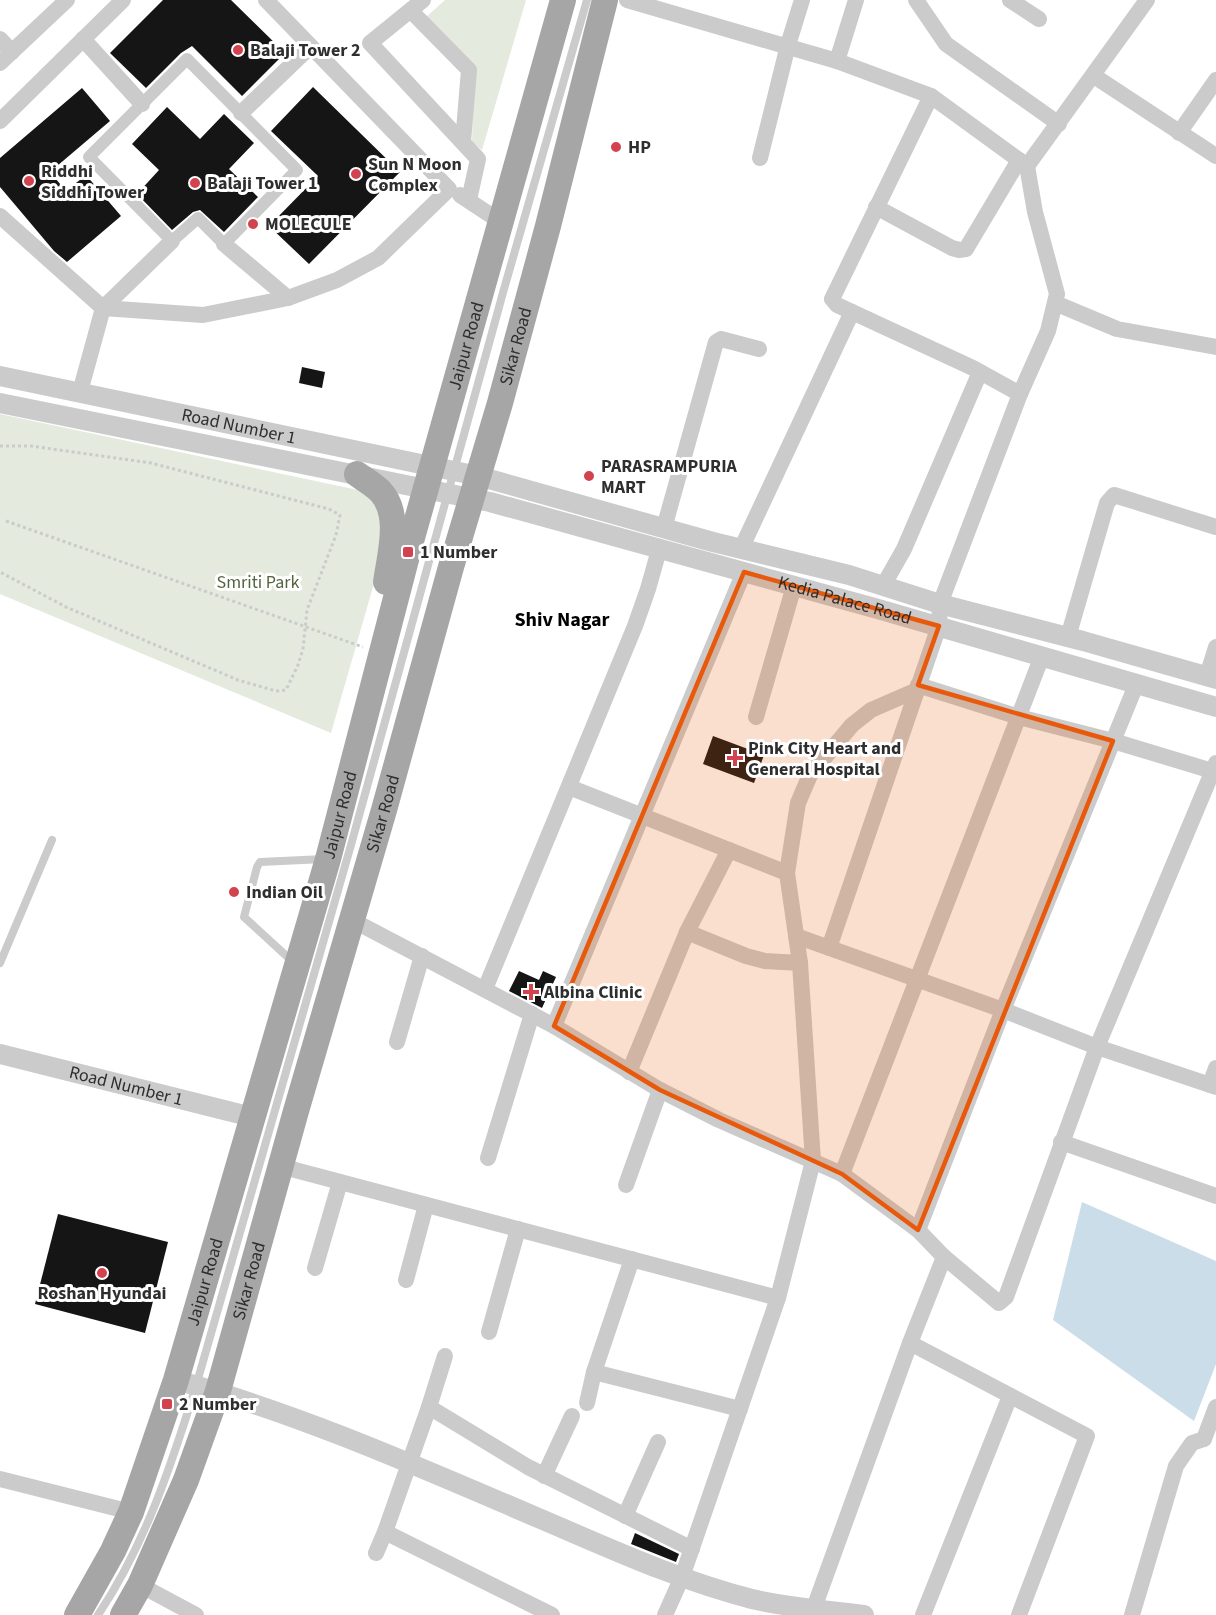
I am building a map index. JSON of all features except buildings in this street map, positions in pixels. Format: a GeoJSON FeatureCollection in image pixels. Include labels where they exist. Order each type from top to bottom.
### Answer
{"type":"FeatureCollection","features":[{"type":"Feature","properties":{"kind":"main road","name":"Jaipur Road"},"geometry":{"type":"LineString","coordinates":[[76,1615],[113,1551],[131,1512],[205,1388],[252,1118],[327,859],[397,596],[456,485],[501,222],[563,0]]}},
{"type":"Feature","properties":{"kind":"main road","name":"Sikar Road"},"geometry":{"type":"LineString","coordinates":[[123,1615],[145,1587],[186,1480],[205,1388],[286,1168],[356,922],[456,485],[548,226],[605,0]]}},
{"type":"Feature","properties":{"kind":"main road"},"geometry":{"type":"LineString","coordinates":[[357,474],[381,492],[390,507],[392,524],[386,582],[397,596]]}},
{"type":"Feature","properties":{"kind":"street"},"geometry":{"type":"LineString","coordinates":[[0,39],[6,58],[67,0]]}},
{"type":"Feature","properties":{"kind":"street"},"geometry":{"type":"LineString","coordinates":[[0,121],[123,0]]}},
{"type":"Feature","properties":{"kind":"street"},"geometry":{"type":"LineString","coordinates":[[266,0],[448,189],[501,222]]}},
{"type":"Feature","properties":{"kind":"street"},"geometry":{"type":"LineString","coordinates":[[627,0],[788,45],[932,96],[1023,163],[1057,294],[1048,332],[1020,394],[940,604],[939,626],[829,948]]}},
{"type":"Feature","properties":{"kind":"street"},"geometry":{"type":"LineString","coordinates":[[760,158],[788,45],[802,0]]}},
{"type":"Feature","properties":{"kind":"street"},"geometry":{"type":"LineString","coordinates":[[837,61],[855,0]]}},
{"type":"Feature","properties":{"kind":"street"},"geometry":{"type":"LineString","coordinates":[[916,0],[946,44],[1059,124]]}},
{"type":"Feature","properties":{"kind":"street"},"geometry":{"type":"LineString","coordinates":[[1010,0],[1039,19]]}},
{"type":"Feature","properties":{"kind":"street"},"geometry":{"type":"LineString","coordinates":[[876,207],[952,248],[966,249],[1023,163],[1059,124],[1147,0]]}},
{"type":"Feature","properties":{"kind":"street"},"geometry":{"type":"LineString","coordinates":[[463,142],[469,70],[417,5],[370,43],[478,159],[469,200]]}},
{"type":"Feature","properties":{"kind":"street"},"geometry":{"type":"LineString","coordinates":[[83,39],[142,104]]}},
{"type":"Feature","properties":{"kind":"street"},"geometry":{"type":"LineString","coordinates":[[241,113],[310,47]]}},
{"type":"Feature","properties":{"kind":"street"},"geometry":{"type":"LineString","coordinates":[[172,241],[89,157],[187,59],[297,170],[224,244]]}},
{"type":"Feature","properties":{"kind":"street"},"geometry":{"type":"LineString","coordinates":[[1094,76],[1216,156]]}},
{"type":"Feature","properties":{"kind":"street"},"geometry":{"type":"LineString","coordinates":[[1179,132],[1216,80]]}},
{"type":"Feature","properties":{"kind":"street"},"geometry":{"type":"LineString","coordinates":[[932,96],[832,298],[837,305],[980,372],[1020,394]]}},
{"type":"Feature","properties":{"kind":"street"},"geometry":{"type":"LineString","coordinates":[[0,216],[103,308],[203,315],[288,298],[337,280],[378,258],[448,189]]}},
{"type":"Feature","properties":{"kind":"street"},"geometry":{"type":"LineString","coordinates":[[80,392],[103,308],[198,218],[224,244],[288,298]]}},
{"type":"Feature","properties":{"kind":"street"},"geometry":{"type":"LineString","coordinates":[[1055,303],[1117,329],[1216,347]]}},
{"type":"Feature","properties":{"kind":"street"},"geometry":{"type":"LineString","coordinates":[[741,549],[852,312]]}},
{"type":"Feature","properties":{"kind":"street"},"geometry":{"type":"LineString","coordinates":[[664,528],[716,342],[722,339],[759,349]]}},
{"type":"Feature","properties":{"kind":"street"},"geometry":{"type":"LineString","coordinates":[[883,586],[913,529],[980,372]]}},
{"type":"Feature","properties":{"kind":"street","name":"Road Number 1"},"geometry":{"type":"LineString","coordinates":[[0,375],[80,392],[456,485]]}},
{"type":"Feature","properties":{"kind":"street","name":"Road Number 1"},"geometry":{"type":"LineString","coordinates":[[0,403],[357,474],[456,485]]}},
{"type":"Feature","properties":{"kind":"street","name":"Kedia Palace Road"},"geometry":{"type":"LineString","coordinates":[[456,485],[664,528],[849,575],[940,604],[1068,637],[1211,678]]}},
{"type":"Feature","properties":{"kind":"street","name":"Kedia Palace Road"},"geometry":{"type":"LineString","coordinates":[[456,485],[550,518],[659,550],[939,626],[1216,707]]}},
{"type":"Feature","properties":{"kind":"street"},"geometry":{"type":"LineString","coordinates":[[1068,637],[1107,503],[1114,495],[1216,527]]}},
{"type":"Feature","properties":{"kind":"street"},"geometry":{"type":"LineString","coordinates":[[485,989],[635,626],[659,550]]}},
{"type":"Feature","properties":{"kind":"street"},"geometry":{"type":"LineString","coordinates":[[554,1026],[744,572]]}},
{"type":"Feature","properties":{"kind":"street"},"geometry":{"type":"LineString","coordinates":[[756,717],[794,586]]}},
{"type":"Feature","properties":{"kind":"street"},"geometry":{"type":"LineString","coordinates":[[1211,678],[1216,647]]}},
{"type":"Feature","properties":{"kind":"street"},"geometry":{"type":"LineString","coordinates":[[842,1174],[1042,656]]}},
{"type":"Feature","properties":{"kind":"street"},"geometry":{"type":"LineString","coordinates":[[918,1230],[1003,1011],[1136,685]]}},
{"type":"Feature","properties":{"kind":"street"},"geometry":{"type":"LineString","coordinates":[[356,922],[554,1026],[660,1090],[719,1120],[813,1161],[842,1174],[918,1230],[944,1257],[999,1303],[1006,1297],[1097,1047],[1215,769],[918,688],[872,710],[852,725],[810,775],[798,803],[787,873],[800,963],[813,1161],[778,1298],[692,1549],[665,1615]]}},
{"type":"Feature","properties":{"kind":"street"},"geometry":{"type":"LineString","coordinates":[[569,787],[787,873]]}},
{"type":"Feature","properties":{"kind":"street"},"geometry":{"type":"LineString","coordinates":[[629,1072],[687,932],[729,850]]}},
{"type":"Feature","properties":{"kind":"street"},"geometry":{"type":"LineString","coordinates":[[687,932],[746,956],[765,961],[800,963]]}},
{"type":"Feature","properties":{"kind":"street"},"geometry":{"type":"LineString","coordinates":[[796,936],[1097,1047],[1213,1086],[1216,1068]]}},
{"type":"Feature","properties":{"kind":"street"},"geometry":{"type":"LineString","coordinates":[[397,1042],[422,956]]}},
{"type":"Feature","properties":{"kind":"street"},"geometry":{"type":"LineString","coordinates":[[488,1158],[532,1014]]}},
{"type":"Feature","properties":{"kind":"street","name":"Road Number 1"},"geometry":{"type":"LineString","coordinates":[[0,1054],[252,1118]]}},
{"type":"Feature","properties":{"kind":"street"},"geometry":{"type":"LineString","coordinates":[[626,1185],[660,1090]]}},
{"type":"Feature","properties":{"kind":"street"},"geometry":{"type":"LineString","coordinates":[[1061,1142],[1216,1196]]}},
{"type":"Feature","properties":{"kind":"street"},"geometry":{"type":"LineString","coordinates":[[286,1168],[778,1298]]}},
{"type":"Feature","properties":{"kind":"street"},"geometry":{"type":"LineString","coordinates":[[315,1268],[340,1182]]}},
{"type":"Feature","properties":{"kind":"street"},"geometry":{"type":"LineString","coordinates":[[406,1280],[426,1205]]}},
{"type":"Feature","properties":{"kind":"street"},"geometry":{"type":"LineString","coordinates":[[489,1332],[518,1229]]}},
{"type":"Feature","properties":{"kind":"street"},"geometry":{"type":"LineString","coordinates":[[814,1608],[910,1343],[944,1257]]}},
{"type":"Feature","properties":{"kind":"street"},"geometry":{"type":"LineString","coordinates":[[586,1403],[594,1372],[632,1259]]}},
{"type":"Feature","properties":{"kind":"street"},"geometry":{"type":"LineString","coordinates":[[910,1343],[1087,1436],[1019,1615]]}},
{"type":"Feature","properties":{"kind":"street"},"geometry":{"type":"LineString","coordinates":[[376,1553],[410,1463],[446,1356]]}},
{"type":"Feature","properties":{"kind":"street"},"geometry":{"type":"LineString","coordinates":[[594,1372],[740,1409]]}},
{"type":"Feature","properties":{"kind":"street"},"geometry":{"type":"LineString","coordinates":[[205,1388],[410,1463],[682,1577],[754,1599],[864,1615]]}},
{"type":"Feature","properties":{"kind":"street"},"geometry":{"type":"LineString","coordinates":[[923,1615],[1010,1396]]}},
{"type":"Feature","properties":{"kind":"street"},"geometry":{"type":"LineString","coordinates":[[429,1407],[544,1476],[692,1549]]}},
{"type":"Feature","properties":{"kind":"street"},"geometry":{"type":"LineString","coordinates":[[1132,1615],[1176,1466],[1192,1443],[1210,1444],[1216,1407]]}},
{"type":"Feature","properties":{"kind":"street"},"geometry":{"type":"LineString","coordinates":[[544,1476],[572,1416]]}},
{"type":"Feature","properties":{"kind":"street"},"geometry":{"type":"LineString","coordinates":[[625,1516],[657,1442]]}},
{"type":"Feature","properties":{"kind":"street"},"geometry":{"type":"LineString","coordinates":[[0,1479],[131,1512]]}},
{"type":"Feature","properties":{"kind":"street"},"geometry":{"type":"LineString","coordinates":[[385,1532],[552,1615]]}},
{"type":"Feature","properties":{"kind":"street"},"geometry":{"type":"LineString","coordinates":[[135,1615],[145,1587],[196,1615]]}},
{"type":"Feature","properties":{"kind":"lane"},"geometry":{"type":"LineString","coordinates":[[98,1615],[147,1528],[171,1464],[205,1388],[367,788],[456,485],[587,0]]}},
{"type":"Feature","properties":{"kind":"lane"},"geometry":{"type":"LineString","coordinates":[[0,963],[52,840]]}},
{"type":"Feature","properties":{"kind":"lane"},"geometry":{"type":"LineString","coordinates":[[296,964],[244,916],[257,867],[260,862],[327,859]]}},
{"type":"Feature","properties":{"kind":"path"},"geometry":{"type":"LineString","coordinates":[[0,446],[32,446],[151,463],[329,509],[340,515],[339,527],[307,610],[303,649],[296,673],[286,690],[276,691],[238,680],[76,612],[0,572]]}},
{"type":"Feature","properties":{"kind":"path"},"geometry":{"type":"LineString","coordinates":[[6,521],[382,653]]}},
{"type":"Feature","properties":{"kind":"highlighted area"},"geometry":{"type":"Polygon","coordinates":[[[744,572],[939,626],[918,685],[1113,741],[918,1230],[842,1174],[660,1090],[554,1026],[744,572]]]}},
{"type":"Feature","properties":{"kind":"green space"},"geometry":{"type":"Polygon","coordinates":[[[445,0],[526,0],[482,150],[472,142],[474,67],[425,18],[445,0]]]}},
{"type":"Feature","properties":{"kind":"green space","name":"Smriti Park"},"geometry":{"type":"Polygon","coordinates":[[[0,414],[377,494],[385,545],[331,733],[0,594],[0,414]]]}},
{"type":"Feature","properties":{"kind":"water"},"geometry":{"type":"Polygon","coordinates":[[[1082,1202],[1216,1261],[1216,1364],[1194,1421],[1053,1320],[1082,1202]]]}},
{"type":"Feature","properties":{"kind":"place","name":"Balaji Tower 2"},"geometry":{"type":"Point","coordinates":[238,50]}},
{"type":"Feature","properties":{"kind":"place","name":"HP"},"geometry":{"type":"Point","coordinates":[616,147]}},
{"type":"Feature","properties":{"kind":"place","name":"Sun N Moon Complex"},"geometry":{"type":"Point","coordinates":[356,174]}},
{"type":"Feature","properties":{"kind":"place","name":"Riddhi Siddhi Tower"},"geometry":{"type":"Point","coordinates":[29,181]}},
{"type":"Feature","properties":{"kind":"place","name":"Balaji Tower 1"},"geometry":{"type":"Point","coordinates":[195,183]}},
{"type":"Feature","properties":{"kind":"place","name":"MOLECULE"},"geometry":{"type":"Point","coordinates":[253,224]}},
{"type":"Feature","properties":{"kind":"place","name":"PARASRAMPURIA MART"},"geometry":{"type":"Point","coordinates":[589,476]}},
{"type":"Feature","properties":{"kind":"place","name":"1 Number"},"geometry":{"type":"Point","coordinates":[408,552]}},
{"type":"Feature","properties":{"kind":"place","name":"Pink City Heart and General Hospital"},"geometry":{"type":"Point","coordinates":[735,758]}},
{"type":"Feature","properties":{"kind":"place","name":"Indian Oil"},"geometry":{"type":"Point","coordinates":[234,892]}},
{"type":"Feature","properties":{"kind":"place","name":"Albina Clinic"},"geometry":{"type":"Point","coordinates":[531,992]}},
{"type":"Feature","properties":{"kind":"place","name":"Roshan Hyundai"},"geometry":{"type":"Point","coordinates":[102,1273]}},
{"type":"Feature","properties":{"kind":"place","name":"2 Number"},"geometry":{"type":"Point","coordinates":[167,1404]}},
{"type":"Feature","properties":{"kind":"district","name":"Shiv Nagar"},"geometry":{"type":"Point","coordinates":[562,620]}}]}
